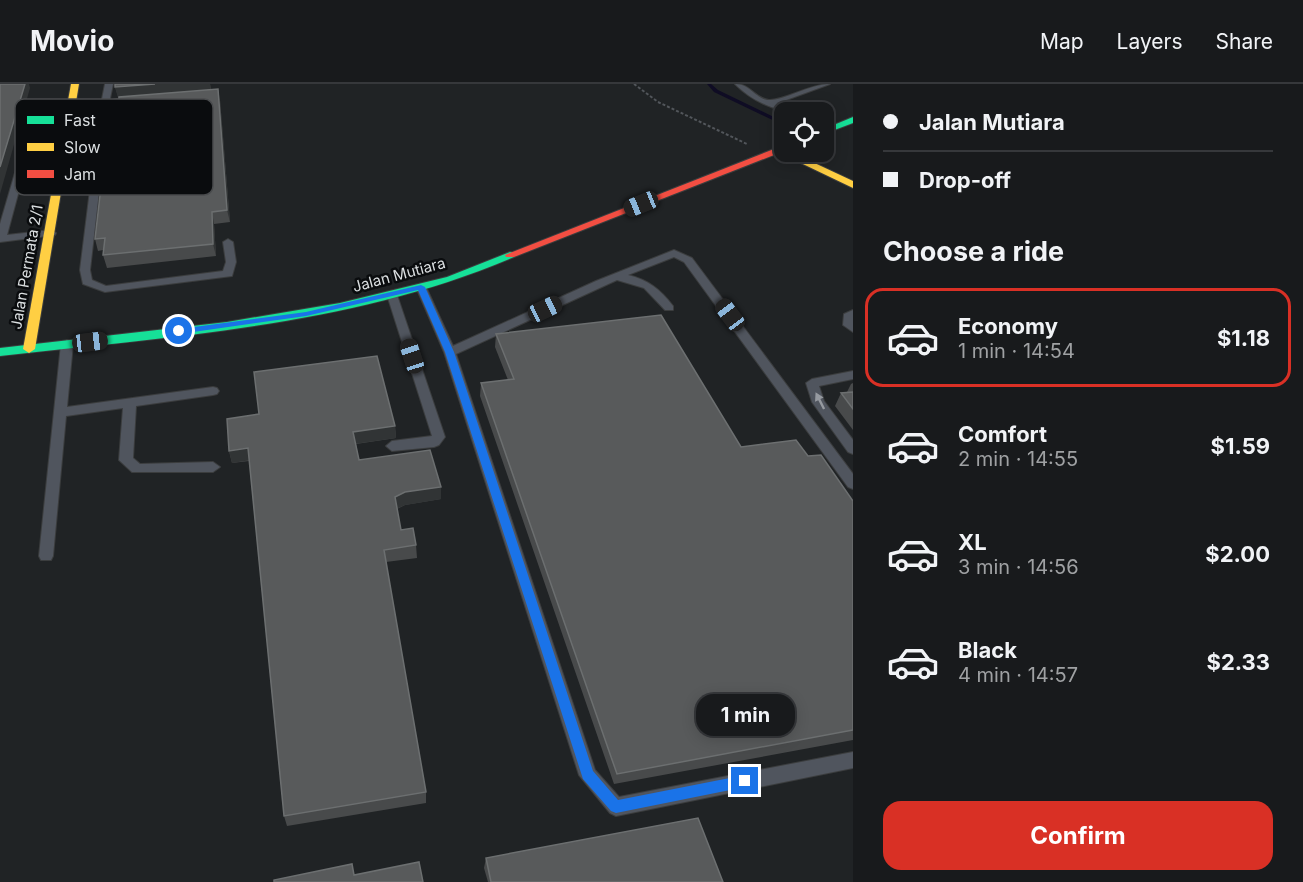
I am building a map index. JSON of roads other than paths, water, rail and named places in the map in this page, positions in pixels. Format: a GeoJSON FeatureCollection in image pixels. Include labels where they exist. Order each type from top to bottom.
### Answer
{"type":"FeatureCollection","features":[{"type":"Feature","properties":{"kind":"main road","name":"Jalan Permata 2/1"},"geometry":{"type":"LineString","coordinates":[[73,99],[75,84]]}},
{"type":"Feature","properties":{"kind":"main road"},"geometry":{"type":"LineString","coordinates":[[834,126],[853,120]]}},
{"type":"Feature","properties":{"kind":"main road","name":"Jalan Mutiara"},"geometry":{"type":"LineString","coordinates":[[0,352],[246,323],[306,314],[392,295],[453,278],[774,154]]}},
{"type":"Feature","properties":{"kind":"main road"},"geometry":{"type":"LineString","coordinates":[[808,162],[853,185]]}},
{"type":"Feature","properties":{"kind":"main road","name":"Jalan Permata 2/1"},"geometry":{"type":"LineString","coordinates":[[29,349],[57,195]]}},
{"type":"Feature","properties":{"kind":"lane"},"geometry":{"type":"LineString","coordinates":[[106,99],[109,84]]}},
{"type":"Feature","properties":{"kind":"lane"},"geometry":{"type":"LineString","coordinates":[[739,84],[756,98],[774,105]]}},
{"type":"Feature","properties":{"kind":"lane"},"geometry":{"type":"LineString","coordinates":[[770,104],[812,86],[826,84]]}},
{"type":"Feature","properties":{"kind":"lane"},"geometry":{"type":"LineString","coordinates":[[15,186],[0,239],[51,233]]}},
{"type":"Feature","properties":{"kind":"lane"},"geometry":{"type":"LineString","coordinates":[[94,195],[85,270],[87,282],[105,289],[228,274],[231,261],[228,242]]}},
{"type":"Feature","properties":{"kind":"lane"},"geometry":{"type":"LineString","coordinates":[[450,352],[616,276],[674,253],[688,260],[853,484]]}},
{"type":"Feature","properties":{"kind":"lane"},"geometry":{"type":"LineString","coordinates":[[616,276],[636,279],[656,290],[669,308]]}},
{"type":"Feature","properties":{"kind":"lane"},"geometry":{"type":"LineString","coordinates":[[421,287],[450,352],[588,775],[616,807],[853,760]]}},
{"type":"Feature","properties":{"kind":"lane"},"geometry":{"type":"LineString","coordinates":[[392,295],[439,437],[434,442],[392,446]]}},
{"type":"Feature","properties":{"kind":"lane"},"geometry":{"type":"LineString","coordinates":[[853,313],[850,314],[849,325],[853,329]]}},
{"type":"Feature","properties":{"kind":"lane"},"geometry":{"type":"LineString","coordinates":[[46,556],[67,344]]}},
{"type":"Feature","properties":{"kind":"lane"},"geometry":{"type":"LineString","coordinates":[[853,375],[812,383],[818,402],[853,449]]}},
{"type":"Feature","properties":{"kind":"lane"},"geometry":{"type":"LineString","coordinates":[[62,412],[213,391]]}},
{"type":"Feature","properties":{"kind":"lane"},"geometry":{"type":"LineString","coordinates":[[130,402],[126,460],[136,469],[213,467]]}},
{"type":"Feature","properties":{"kind":"waterway"},"geometry":{"type":"LineString","coordinates":[[709,84],[716,91],[774,119]]}}]}
